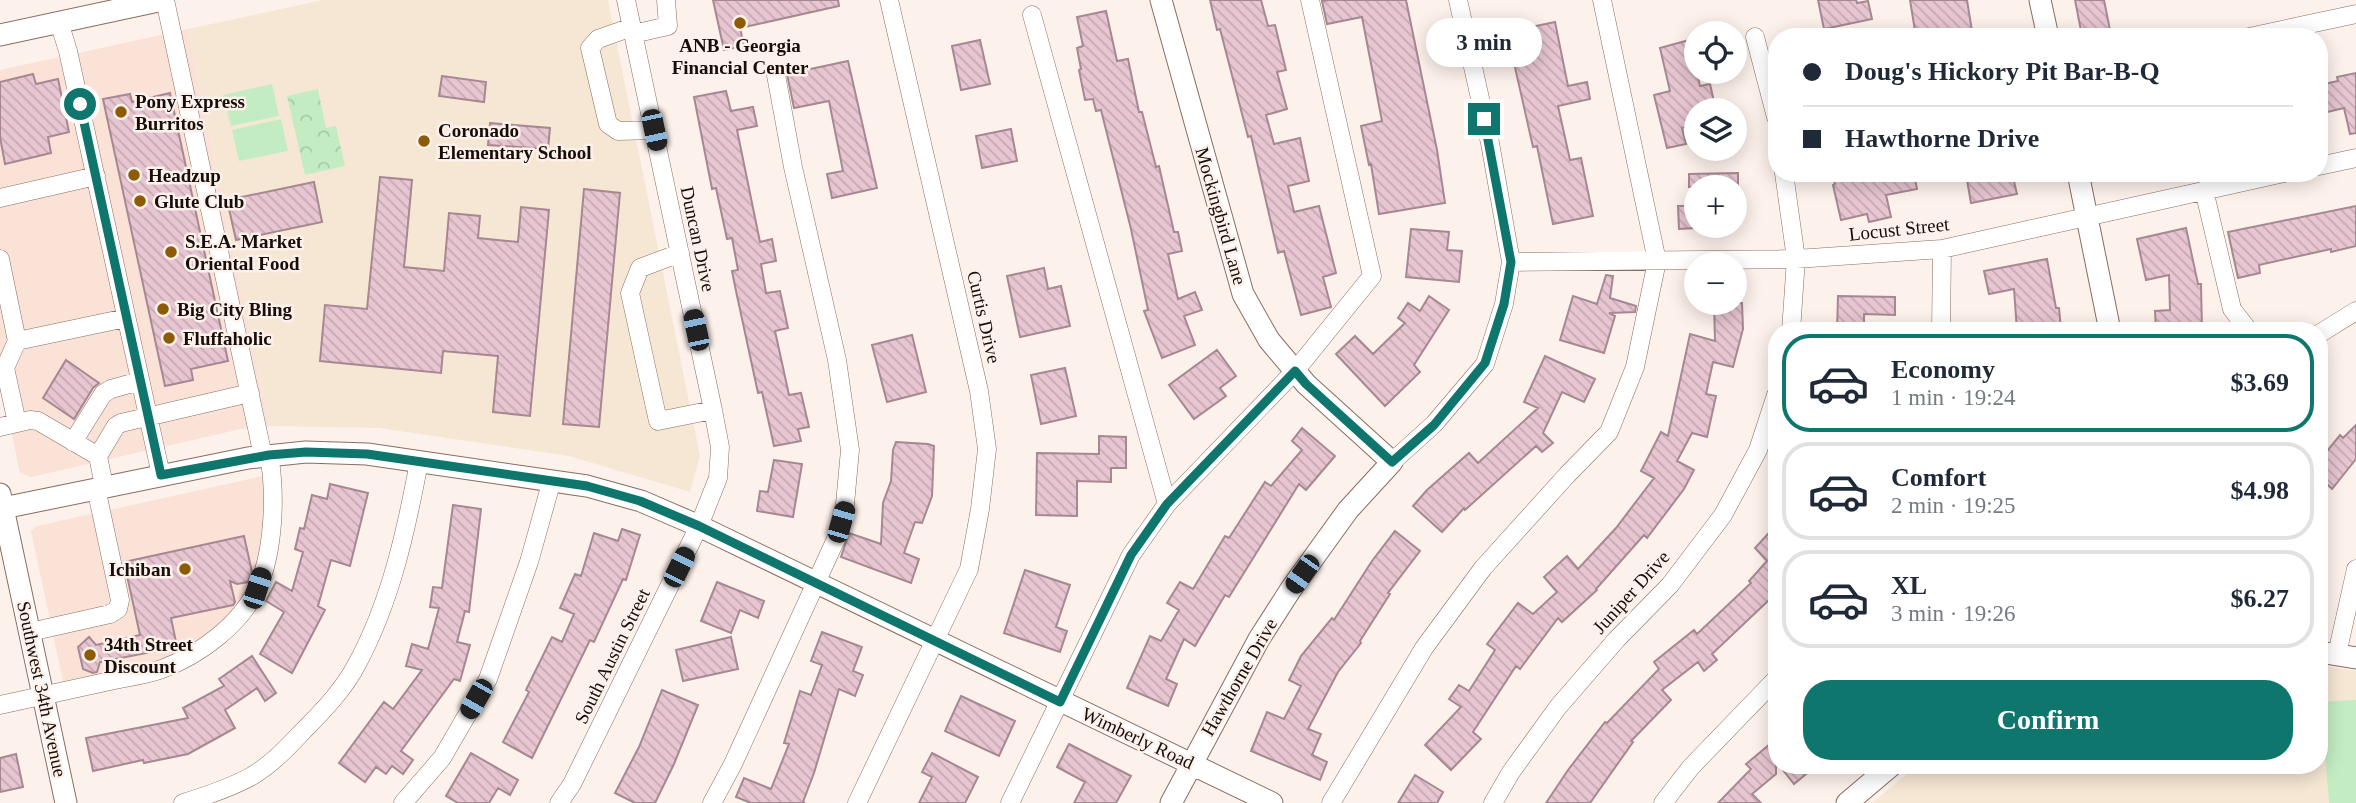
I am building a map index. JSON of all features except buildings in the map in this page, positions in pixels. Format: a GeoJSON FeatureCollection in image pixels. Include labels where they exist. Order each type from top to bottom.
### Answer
{"type":"FeatureCollection","features":[{"type":"Feature","properties":{"kind":"main road"},"geometry":{"type":"LineString","coordinates":[[0,35],[164,0]]}},
{"type":"Feature","properties":{"kind":"main road","name":"Mockingbird Lane"},"geometry":{"type":"LineString","coordinates":[[1161,0],[1243,294],[1269,340],[1306,384],[1392,462]]}},
{"type":"Feature","properties":{"kind":"main road"},"geometry":{"type":"LineString","coordinates":[[2040,0],[2046,28]]}},
{"type":"Feature","properties":{"kind":"main road"},"geometry":{"type":"LineString","coordinates":[[2080,182],[2108,322]]}},
{"type":"Feature","properties":{"kind":"main road","name":"Wimberly Road"},"geometry":{"type":"LineString","coordinates":[[2,501],[100,487],[266,455],[306,452],[367,454],[587,486],[640,501],[699,526],[1272,803]]}},
{"type":"Feature","properties":{"kind":"main road","name":"Hawthorne Drive"},"geometry":{"type":"LineString","coordinates":[[1171,803],[1259,639],[1291,589],[1348,510],[1392,462]]}},
{"type":"Feature","properties":{"kind":"main road","name":"Southwest 34th Avenue"},"geometry":{"type":"LineString","coordinates":[[2,501],[8,574],[30,632],[66,803]]}},
{"type":"Feature","properties":{"kind":"main road"},"geometry":{"type":"LineString","coordinates":[[1847,803],[1881,774]]}},
{"type":"Feature","properties":{"kind":"street"},"geometry":{"type":"LineString","coordinates":[[0,705],[160,670],[195,652],[216,638],[239,616],[257,588],[265,565],[272,520],[272,470],[250,393],[164,0]]}},
{"type":"Feature","properties":{"kind":"street","name":"Duncan Drive"},"geometry":{"type":"LineString","coordinates":[[626,0],[720,447],[718,478],[699,526]]}},
{"type":"Feature","properties":{"kind":"street"},"geometry":{"type":"LineString","coordinates":[[654,130],[618,131],[608,124],[590,48],[598,39],[668,26],[666,0]]}},
{"type":"Feature","properties":{"kind":"street","name":"Curtis Drive"},"geometry":{"type":"LineString","coordinates":[[857,803],[969,569],[981,509],[987,449],[976,378],[889,0]]}},
{"type":"Feature","properties":{"kind":"street"},"geometry":{"type":"LineString","coordinates":[[1010,803],[1131,555],[1167,504],[1295,371],[1372,276],[1310,0]]}},
{"type":"Feature","properties":{"kind":"street","name":"Hawthorne Drive"},"geometry":{"type":"LineString","coordinates":[[1392,462],[1434,425],[1485,363],[1504,304],[1511,262],[1490,143],[1458,0]]}},
{"type":"Feature","properties":{"kind":"street"},"geometry":{"type":"LineString","coordinates":[[1331,803],[1424,648],[1483,568],[1609,432],[1635,367],[1657,261],[1602,0]]}},
{"type":"Feature","properties":{"kind":"street"},"geometry":{"type":"LineString","coordinates":[[2291,28],[2356,14]]}},
{"type":"Feature","properties":{"kind":"street"},"geometry":{"type":"LineString","coordinates":[[1032,15],[1167,504]]}},
{"type":"Feature","properties":{"kind":"street"},"geometry":{"type":"LineString","coordinates":[[59,22],[68,51],[161,475]]}},
{"type":"Feature","properties":{"kind":"street"},"geometry":{"type":"LineString","coordinates":[[1755,37],[1768,87]]}},
{"type":"Feature","properties":{"kind":"street"},"geometry":{"type":"LineString","coordinates":[[712,803],[733,764],[836,539],[845,504],[850,450],[837,360],[793,167],[776,75]]}},
{"type":"Feature","properties":{"kind":"street"},"geometry":{"type":"LineString","coordinates":[[2328,164],[2356,158]]}},
{"type":"Feature","properties":{"kind":"street"},"geometry":{"type":"LineString","coordinates":[[0,198],[96,176]]}},
{"type":"Feature","properties":{"kind":"street"},"geometry":{"type":"LineString","coordinates":[[1785,182],[1796,259],[1792,322]]}},
{"type":"Feature","properties":{"kind":"street","name":"Locust Street"},"geometry":{"type":"LineString","coordinates":[[1511,262],[1796,259],[1942,249],[2242,182]]}},
{"type":"Feature","properties":{"kind":"street"},"geometry":{"type":"LineString","coordinates":[[2204,190],[2232,309],[2242,322]]}},
{"type":"Feature","properties":{"kind":"street"},"geometry":{"type":"LineString","coordinates":[[1941,322],[1942,249]]}},
{"type":"Feature","properties":{"kind":"street"},"geometry":{"type":"LineString","coordinates":[[680,253],[640,268],[630,293],[658,421],[713,411]]}},
{"type":"Feature","properties":{"kind":"street"},"geometry":{"type":"LineString","coordinates":[[0,259],[17,341],[5,368],[9,425],[38,421],[97,456]]}},
{"type":"Feature","properties":{"kind":"street"},"geometry":{"type":"LineString","coordinates":[[2328,328],[2356,311]]}},
{"type":"Feature","properties":{"kind":"street"},"geometry":{"type":"LineString","coordinates":[[17,341],[126,318]]}},
{"type":"Feature","properties":{"kind":"street"},"geometry":{"type":"LineString","coordinates":[[73,442],[103,394],[140,381]]}},
{"type":"Feature","properties":{"kind":"street"},"geometry":{"type":"LineString","coordinates":[[30,632],[110,614],[118,609],[120,600],[97,456],[116,426],[250,393]]}},
{"type":"Feature","properties":{"kind":"street","name":"Juniper Drive"},"geometry":{"type":"LineString","coordinates":[[1493,803],[1511,772],[1558,707],[1617,639],[1670,585],[1723,515],[1758,450],[1768,419]]}},
{"type":"Feature","properties":{"kind":"street"},"geometry":{"type":"LineString","coordinates":[[183,803],[218,792],[253,775],[283,753],[324,709],[356,666],[381,613],[402,547],[419,462]]}},
{"type":"Feature","properties":{"kind":"street"},"geometry":{"type":"LineString","coordinates":[[403,803],[442,758],[488,679],[529,562],[552,480]]}},
{"type":"Feature","properties":{"kind":"street","name":"South Austin Street"},"geometry":{"type":"LineString","coordinates":[[559,803],[572,784],[699,526]]}},
{"type":"Feature","properties":{"kind":"street"},"geometry":{"type":"LineString","coordinates":[[2337,654],[2356,569]]}},
{"type":"Feature","properties":{"kind":"street"},"geometry":{"type":"LineString","coordinates":[[1663,803],[1691,767],[1768,687]]}},
{"type":"Feature","properties":{"kind":"shaded area","name":"Coronado Elementary School"},"geometry":{"type":"Polygon","coordinates":[[[323,0],[608,0],[700,456],[690,492],[569,456],[379,428],[270,426],[188,29],[323,0]]]}},
{"type":"Feature","properties":{"kind":"shaded area"},"geometry":{"type":"Polygon","coordinates":[[[188,29],[270,426],[241,429],[31,477],[20,473],[0,378],[0,70],[188,29]]]}},
{"type":"Feature","properties":{"kind":"shaded area"},"geometry":{"type":"Polygon","coordinates":[[[263,476],[267,518],[254,586],[222,626],[166,662],[64,686],[31,531],[37,526],[263,476]]]}},
{"type":"Feature","properties":{"kind":"shaded area"},"geometry":{"type":"Polygon","coordinates":[[[2328,666],[2356,671],[2356,803],[1872,803],[1907,774],[2328,774],[2328,666]]]}},
{"type":"Feature","properties":{"kind":"green space"},"geometry":{"type":"Polygon","coordinates":[[[272,84],[279,116],[231,126],[223,95],[272,84]]]}},
{"type":"Feature","properties":{"kind":"green space"},"geometry":{"type":"Polygon","coordinates":[[[318,89],[326,128],[336,126],[345,166],[305,175],[287,96],[318,89]]]}},
{"type":"Feature","properties":{"kind":"green space"},"geometry":{"type":"Polygon","coordinates":[[[281,119],[288,151],[239,161],[232,130],[281,119]]]}},
{"type":"Feature","properties":{"kind":"green space"},"geometry":{"type":"Polygon","coordinates":[[[2356,700],[2356,803],[2329,803],[2328,702],[2356,700]]]}},
{"type":"Feature","properties":{"kind":"place","name":"ANB - Georgia Financial Center"},"geometry":{"type":"Point","coordinates":[740,23]}},
{"type":"Feature","properties":{"kind":"place","name":"Pony Express Burritos"},"geometry":{"type":"Point","coordinates":[121,112]}},
{"type":"Feature","properties":{"kind":"place","name":"Coronado Elementary School"},"geometry":{"type":"Point","coordinates":[424,141]}},
{"type":"Feature","properties":{"kind":"place","name":"Headzup"},"geometry":{"type":"Point","coordinates":[134,175]}},
{"type":"Feature","properties":{"kind":"place","name":"Glute Club"},"geometry":{"type":"Point","coordinates":[140,201]}},
{"type":"Feature","properties":{"kind":"place","name":"S.E.A. Market Oriental Food"},"geometry":{"type":"Point","coordinates":[171,252]}},
{"type":"Feature","properties":{"kind":"place","name":"Big City Bling"},"geometry":{"type":"Point","coordinates":[163,309]}},
{"type":"Feature","properties":{"kind":"place","name":"Fluffaholic"},"geometry":{"type":"Point","coordinates":[169,338]}},
{"type":"Feature","properties":{"kind":"place","name":"Ichiban"},"geometry":{"type":"Point","coordinates":[185,569]}},
{"type":"Feature","properties":{"kind":"place","name":"34th Street Discount"},"geometry":{"type":"Point","coordinates":[90,655]}},
{"type":"Feature","properties":{"kind":"route"},"geometry":{"type":"LineString","coordinates":[[80,104],[161,475],[248,458],[306,452],[367,454],[587,486],[640,501],[699,526],[1060,702],[1131,555],[1167,504],[1295,371],[1392,462],[1434,425],[1485,363],[1504,304],[1511,262],[1484,119]]}}]}
